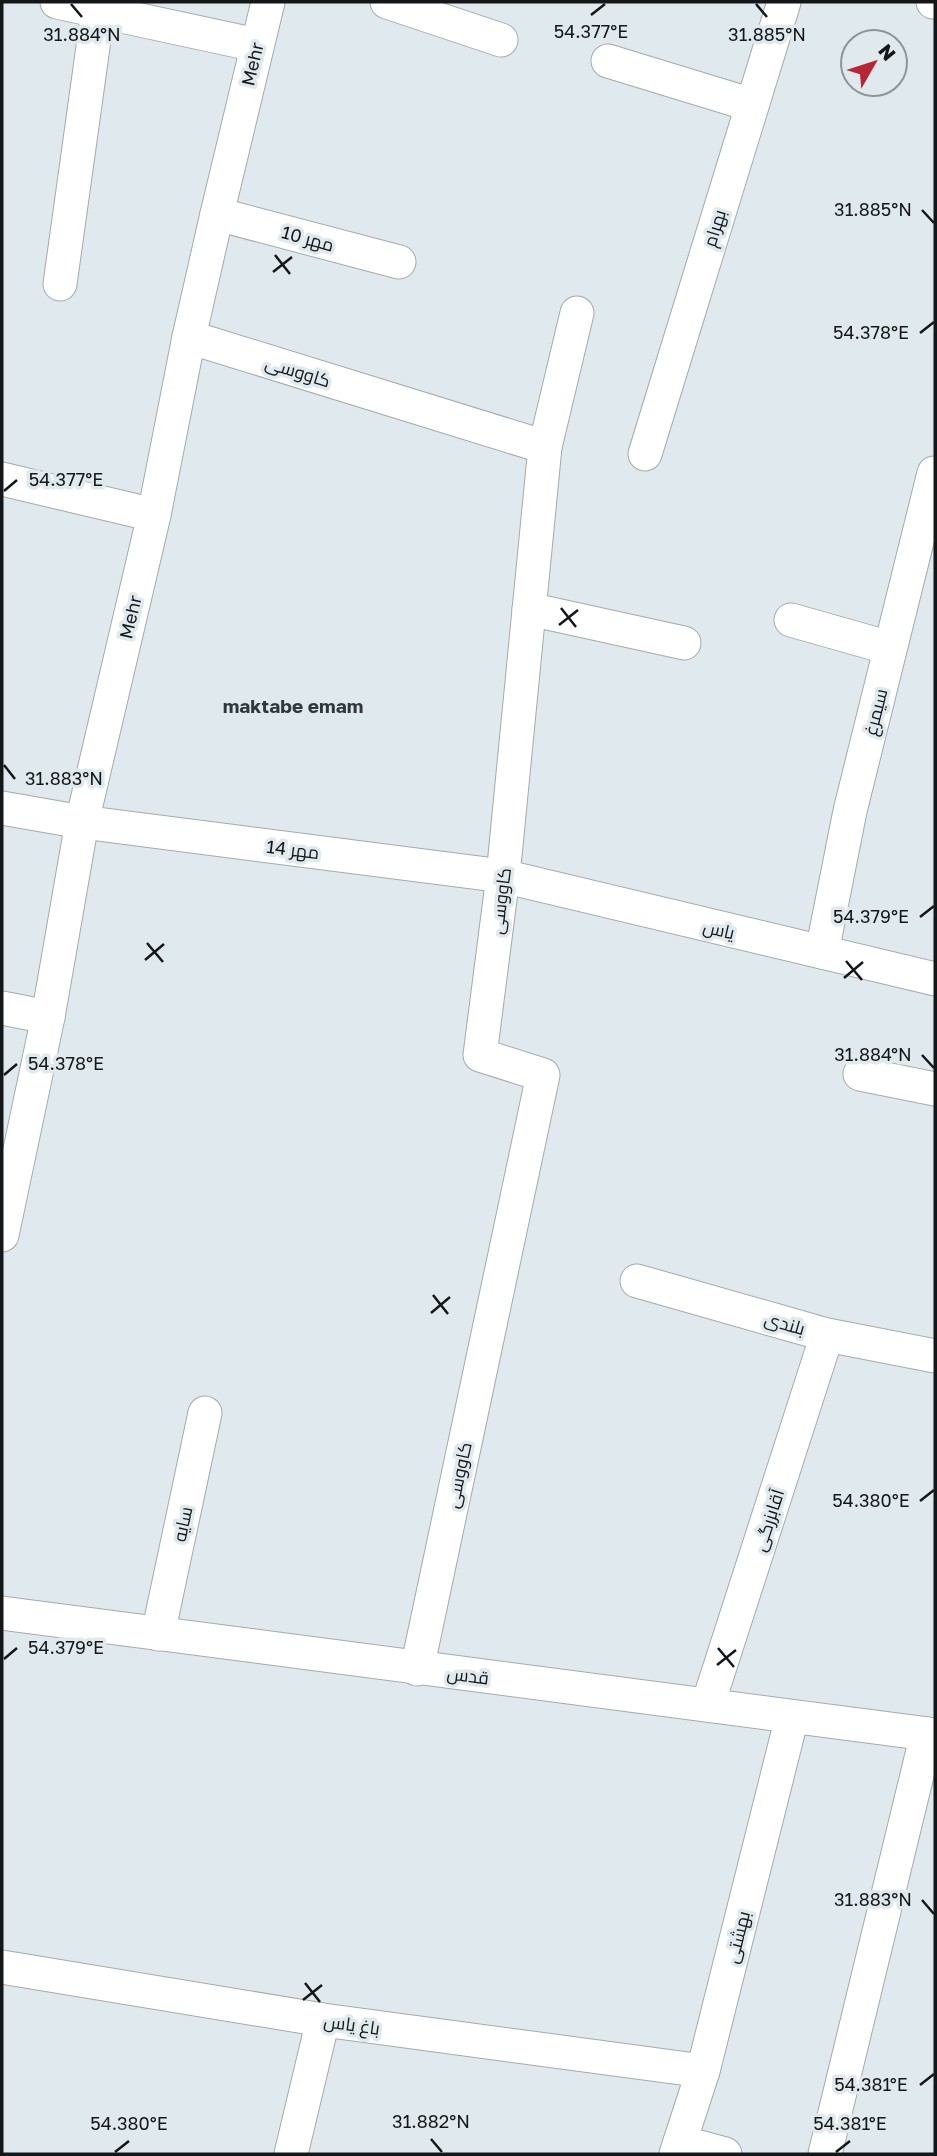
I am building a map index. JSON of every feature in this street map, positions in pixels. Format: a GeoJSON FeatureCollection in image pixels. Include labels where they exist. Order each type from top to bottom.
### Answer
{"type":"FeatureCollection","features":[{"type":"Feature","properties":{"kind":"street"},"geometry":{"type":"LineString","coordinates":[[57,2],[256,45]]}},
{"type":"Feature","properties":{"kind":"street","name":"Mehr"},"geometry":{"type":"LineString","coordinates":[[2,1235],[48,1017],[82,822],[154,515],[189,337],[268,2]]}},
{"type":"Feature","properties":{"kind":"street"},"geometry":{"type":"LineString","coordinates":[[387,2],[501,40]]}},
{"type":"Feature","properties":{"kind":"street","name":"بهرام"},"geometry":{"type":"LineString","coordinates":[[645,454],[784,2]]}},
{"type":"Feature","properties":{"kind":"street"},"geometry":{"type":"LineString","coordinates":[[60,284],[98,11]]}},
{"type":"Feature","properties":{"kind":"street"},"geometry":{"type":"LineString","coordinates":[[608,61],[752,105]]}},
{"type":"Feature","properties":{"kind":"street","name":"مهر 10"},"geometry":{"type":"LineString","coordinates":[[217,214],[398,262]]}},
{"type":"Feature","properties":{"kind":"street"},"geometry":{"type":"LineString","coordinates":[[545,447],[577,313]]}},
{"type":"Feature","properties":{"kind":"street","name":"کاووسی"},"geometry":{"type":"LineString","coordinates":[[189,337],[545,447],[503,876],[480,1055],[543,1075],[417,1669]]}},
{"type":"Feature","properties":{"kind":"street","name":"سیمرغ"},"geometry":{"type":"LineString","coordinates":[[822,952],[850,811],[934,473]]}},
{"type":"Feature","properties":{"kind":"street"},"geometry":{"type":"LineString","coordinates":[[2,479],[154,515]]}},
{"type":"Feature","properties":{"kind":"street"},"geometry":{"type":"LineString","coordinates":[[529,609],[684,643]]}},
{"type":"Feature","properties":{"kind":"street"},"geometry":{"type":"LineString","coordinates":[[791,620],[890,648]]}},
{"type":"Feature","properties":{"kind":"street","name":"مهر 14"},"geometry":{"type":"LineString","coordinates":[[2,808],[82,822],[503,876]]}},
{"type":"Feature","properties":{"kind":"street","name":"یاس"},"geometry":{"type":"LineString","coordinates":[[503,876],[935,979]]}},
{"type":"Feature","properties":{"kind":"street"},"geometry":{"type":"LineString","coordinates":[[2,1007],[48,1017]]}},
{"type":"Feature","properties":{"kind":"street"},"geometry":{"type":"LineString","coordinates":[[860,1073],[935,1089]]}},
{"type":"Feature","properties":{"kind":"street","name":"بلندی"},"geometry":{"type":"LineString","coordinates":[[637,1281],[827,1335],[935,1356]]}},
{"type":"Feature","properties":{"kind":"street","name":"آقابزرگی"},"geometry":{"type":"LineString","coordinates":[[708,1704],[827,1335]]}},
{"type":"Feature","properties":{"kind":"street","name":"سایه"},"geometry":{"type":"LineString","coordinates":[[158,1634],[205,1413]]}},
{"type":"Feature","properties":{"kind":"street","name":"قدس"},"geometry":{"type":"LineString","coordinates":[[2,1613],[931,1735]]}},
{"type":"Feature","properties":{"kind":"street","name":"بهشتی"},"geometry":{"type":"LineString","coordinates":[[678,2148],[703,2071],[792,1717]]}},
{"type":"Feature","properties":{"kind":"street"},"geometry":{"type":"LineString","coordinates":[[825,2154],[931,1735]]}},
{"type":"Feature","properties":{"kind":"street","name":"باغ یاس"},"geometry":{"type":"LineString","coordinates":[[2,1967],[323,2020],[703,2071]]}},
{"type":"Feature","properties":{"kind":"street"},"geometry":{"type":"LineString","coordinates":[[291,2154],[323,2020]]}},
{"type":"Feature","properties":{"kind":"street"},"geometry":{"type":"LineString","coordinates":[[678,2148],[725,2154]]}},
{"type":"Feature","properties":{"kind":"district","name":"maktabe emam"},"geometry":{"type":"Point","coordinates":[293,705]}}]}
